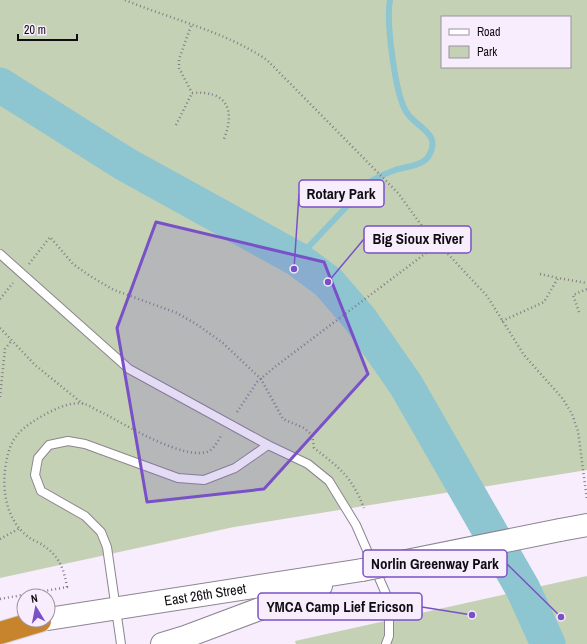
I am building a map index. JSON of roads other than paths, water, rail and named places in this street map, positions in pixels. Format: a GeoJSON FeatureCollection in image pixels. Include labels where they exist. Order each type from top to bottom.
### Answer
{"type":"FeatureCollection","features":[{"type":"Feature","properties":{"kind":"highway"},"geometry":{"type":"LineString","coordinates":[[0,633],[17,628]]}},
{"type":"Feature","properties":{"kind":"main road","name":"East 26th Street"},"geometry":{"type":"LineString","coordinates":[[56,618],[362,570],[587,525]]}},
{"type":"Feature","properties":{"kind":"main road","name":"East 26th Street"},"geometry":{"type":"LineString","coordinates":[[162,644],[185,638],[362,570]]}},
{"type":"Feature","properties":{"kind":"main road","name":"East 26th Street"},"geometry":{"type":"LineString","coordinates":[[0,627],[16,624]]}},
{"type":"Feature","properties":{"kind":"lane"},"geometry":{"type":"LineString","coordinates":[[0,254],[128,369],[268,445],[308,464],[328,481],[356,525],[386,594],[389,615],[389,636],[386,644]]}},
{"type":"Feature","properties":{"kind":"lane"},"geometry":{"type":"LineString","coordinates":[[121,644],[107,547],[101,532],[85,516],[41,491],[35,475],[38,458],[49,445],[68,441],[86,444],[178,478],[204,480],[236,468],[268,445]]}},
{"type":"Feature","properties":{"kind":"waterway"},"geometry":{"type":"LineString","coordinates":[[297,259],[367,184],[389,172],[413,166],[422,162],[428,157],[432,149],[431,137],[407,113],[399,91],[390,40],[390,0]]}},
{"type":"Feature","properties":{"kind":"waterway"},"geometry":{"type":"LineString","coordinates":[[0,85],[125,164],[297,259],[328,282],[360,319],[406,385],[523,589],[548,644]]}},
{"type":"Feature","properties":{"kind":"place","name":"Rotary Park"},"geometry":{"type":"Point","coordinates":[294,269]}},
{"type":"Feature","properties":{"kind":"place","name":"Big Sioux River"},"geometry":{"type":"Point","coordinates":[328,282]}},
{"type":"Feature","properties":{"kind":"place","name":"YMCA Camp Lief Ericson"},"geometry":{"type":"Point","coordinates":[472,615]}},
{"type":"Feature","properties":{"kind":"place","name":"Norlin Greenway Park"},"geometry":{"type":"Point","coordinates":[561,617]}}]}
